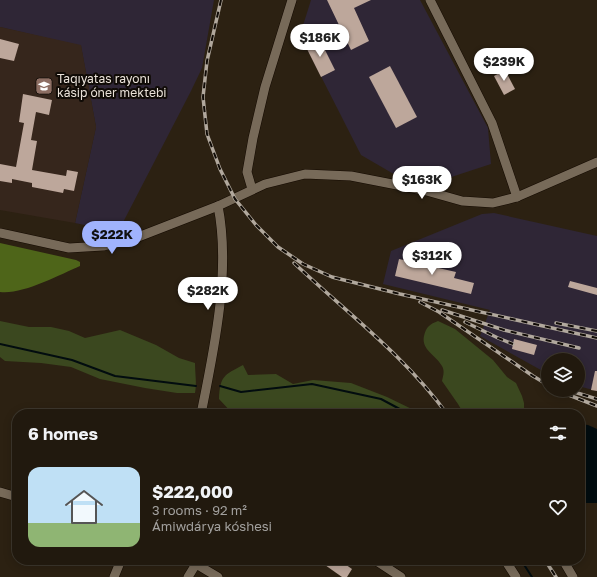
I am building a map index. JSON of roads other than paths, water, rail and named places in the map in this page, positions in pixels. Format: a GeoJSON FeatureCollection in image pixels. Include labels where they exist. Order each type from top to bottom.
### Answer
{"type":"FeatureCollection","features":[{"type":"Feature","properties":{"kind":"street"},"geometry":{"type":"LineString","coordinates":[[252,189],[247,172],[253,138],[265,87],[292,0]]}},
{"type":"Feature","properties":{"kind":"street"},"geometry":{"type":"LineString","coordinates":[[430,0],[492,122],[517,197]]}},
{"type":"Feature","properties":{"kind":"street"},"geometry":{"type":"LineString","coordinates":[[0,233],[69,248],[103,246],[133,240],[235,199],[252,189],[265,184],[305,174],[351,176],[423,190],[462,201],[493,203],[517,197],[597,162]]}},
{"type":"Feature","properties":{"kind":"street"},"geometry":{"type":"LineString","coordinates":[[202,409],[214,347],[222,274],[221,223],[218,206]]}},
{"type":"Feature","properties":{"kind":"street"},"geometry":{"type":"LineString","coordinates":[[0,492],[12,496]]}},
{"type":"Feature","properties":{"kind":"street"},"geometry":{"type":"LineString","coordinates":[[114,577],[119,565]]}},
{"type":"Feature","properties":{"kind":"street"},"geometry":{"type":"LineString","coordinates":[[188,577],[192,565]]}},
{"type":"Feature","properties":{"kind":"street"},"geometry":{"type":"LineString","coordinates":[[200,565],[218,577]]}},
{"type":"Feature","properties":{"kind":"street"},"geometry":{"type":"LineString","coordinates":[[383,565],[401,577]]}},
{"type":"Feature","properties":{"kind":"street"},"geometry":{"type":"LineString","coordinates":[[508,565],[516,577]]}},
{"type":"Feature","properties":{"kind":"street"},"geometry":{"type":"LineString","coordinates":[[566,565],[573,577]]}},
{"type":"Feature","properties":{"kind":"waterway"},"geometry":{"type":"LineString","coordinates":[[0,344],[72,360],[115,376],[196,386]]}},
{"type":"Feature","properties":{"kind":"waterway"},"geometry":{"type":"LineString","coordinates":[[220,386],[241,392],[312,384],[381,399],[400,409]]}},
{"type":"Feature","properties":{"kind":"waterway"},"geometry":{"type":"LineString","coordinates":[[524,565],[532,577]]}},
{"type":"Feature","properties":{"kind":"railway"},"geometry":{"type":"LineString","coordinates":[[221,0],[207,61],[203,97],[207,134],[220,169],[235,199],[256,225],[278,247],[303,264],[332,277],[400,294],[597,338]]}},
{"type":"Feature","properties":{"kind":"railway"},"geometry":{"type":"LineString","coordinates":[[294,263],[394,354],[413,373],[443,409]]}},
{"type":"Feature","properties":{"kind":"railway"},"geometry":{"type":"LineString","coordinates":[[420,302],[439,312],[541,381]]}},
{"type":"Feature","properties":{"kind":"railway"},"geometry":{"type":"LineString","coordinates":[[442,310],[504,330],[579,348]]}},
{"type":"Feature","properties":{"kind":"railway"},"geometry":{"type":"LineString","coordinates":[[465,322],[513,344]]}},
{"type":"Feature","properties":{"kind":"railway"},"geometry":{"type":"LineString","coordinates":[[556,323],[597,331]]}},
{"type":"Feature","properties":{"kind":"railway"},"geometry":{"type":"LineString","coordinates":[[585,395],[597,399]]}},
{"type":"Feature","properties":{"kind":"railway"},"geometry":{"type":"LineString","coordinates":[[574,397],[597,406]]}},
{"type":"Feature","properties":{"kind":"railway"},"geometry":{"type":"LineString","coordinates":[[548,565],[556,577]]}},
{"type":"Feature","properties":{"kind":"place","name":"Taqıyatas rayonı kásip óner mektebi"},"geometry":{"type":"Point","coordinates":[44,86]}}]}
